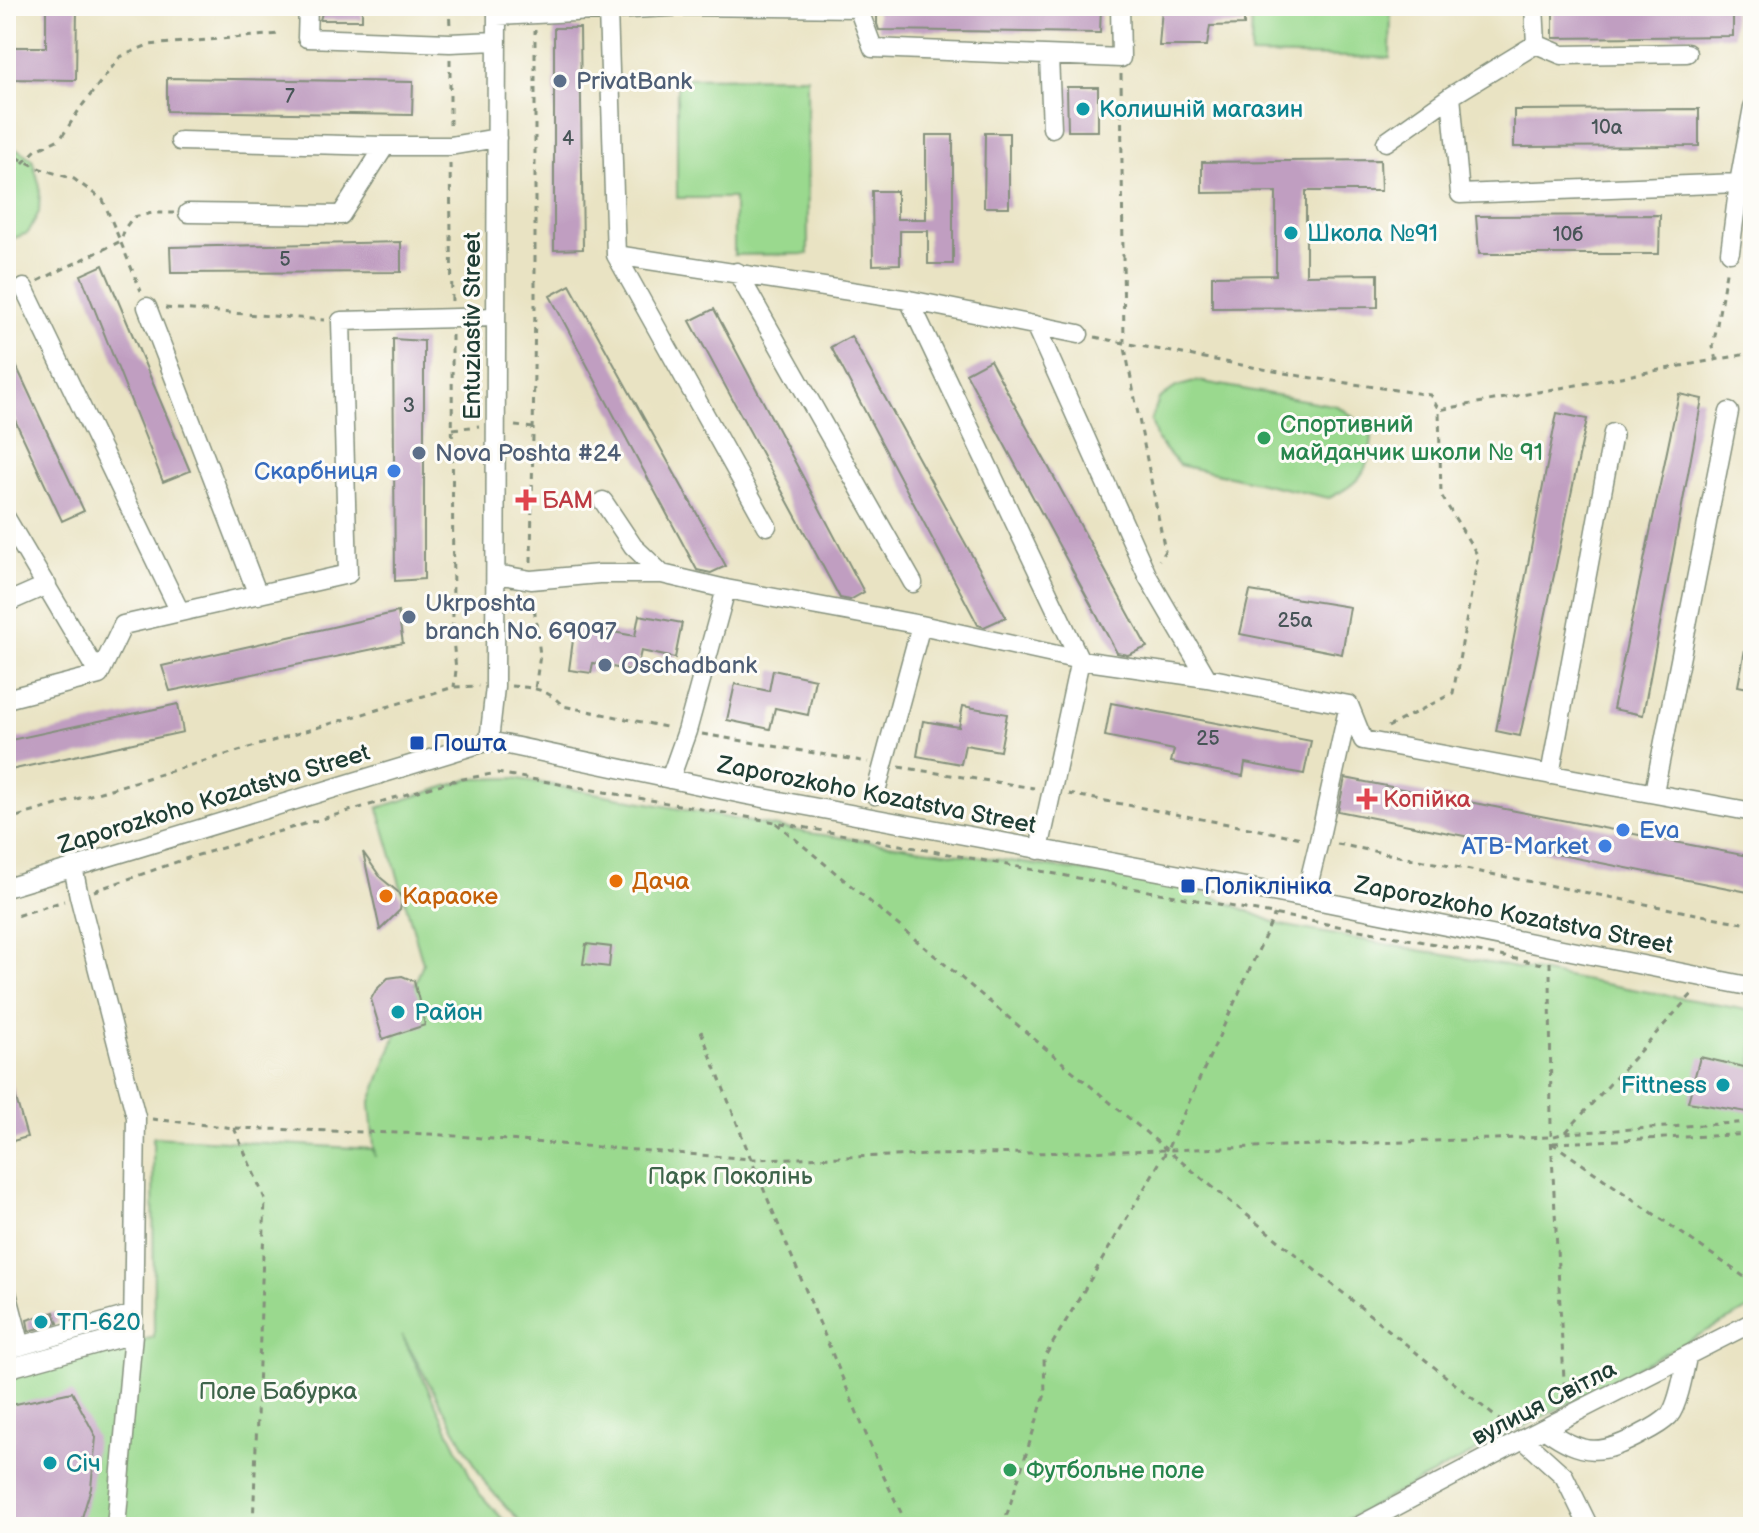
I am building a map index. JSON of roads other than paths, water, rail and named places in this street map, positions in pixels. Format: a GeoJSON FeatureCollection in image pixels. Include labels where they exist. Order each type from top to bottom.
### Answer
{"type":"FeatureCollection","features":[{"type":"Feature","properties":{"kind":"street"},"geometry":{"type":"LineString","coordinates":[[308,6],[307,38],[450,43],[497,41]]}},
{"type":"Feature","properties":{"kind":"street"},"geometry":{"type":"LineString","coordinates":[[497,11],[535,14],[687,6],[858,8],[873,48],[1121,58],[1120,6]]}},
{"type":"Feature","properties":{"kind":"street"},"geometry":{"type":"LineString","coordinates":[[1534,6],[1536,44]]}},
{"type":"Feature","properties":{"kind":"street"},"geometry":{"type":"LineString","coordinates":[[608,10],[616,255],[767,526]]}},
{"type":"Feature","properties":{"kind":"street","name":"Entuziastiv Street"},"geometry":{"type":"LineString","coordinates":[[489,741],[495,687],[497,11]]}},
{"type":"Feature","properties":{"kind":"street"},"geometry":{"type":"LineString","coordinates":[[1536,44],[1562,55],[1687,53]]}},
{"type":"Feature","properties":{"kind":"street"},"geometry":{"type":"LineString","coordinates":[[1386,142],[1451,96],[1536,44]]}},
{"type":"Feature","properties":{"kind":"street"},"geometry":{"type":"LineString","coordinates":[[1049,56],[1052,128]]}},
{"type":"Feature","properties":{"kind":"street"},"geometry":{"type":"LineString","coordinates":[[1451,96],[1460,194],[1739,183]]}},
{"type":"Feature","properties":{"kind":"street"},"geometry":{"type":"LineString","coordinates":[[1730,252],[1753,107]]}},
{"type":"Feature","properties":{"kind":"street"},"geometry":{"type":"LineString","coordinates":[[180,141],[450,146],[497,138]]}},
{"type":"Feature","properties":{"kind":"street"},"geometry":{"type":"LineString","coordinates":[[188,213],[341,215],[385,146]]}},
{"type":"Feature","properties":{"kind":"street"},"geometry":{"type":"LineString","coordinates":[[616,255],[909,300],[1079,334]]}},
{"type":"Feature","properties":{"kind":"street"},"geometry":{"type":"LineString","coordinates":[[737,272],[913,583]]}},
{"type":"Feature","properties":{"kind":"street"},"geometry":{"type":"LineString","coordinates":[[24,288],[180,612]]}},
{"type":"Feature","properties":{"kind":"street"},"geometry":{"type":"LineString","coordinates":[[909,300],[1080,660],[1039,850]]}},
{"type":"Feature","properties":{"kind":"street"},"geometry":{"type":"LineString","coordinates":[[147,307],[258,595]]}},
{"type":"Feature","properties":{"kind":"street"},"geometry":{"type":"LineString","coordinates":[[6,699],[99,675],[123,625],[348,574],[341,321],[496,317]]}},
{"type":"Feature","properties":{"kind":"street"},"geometry":{"type":"LineString","coordinates":[[1035,325],[1148,577],[1207,678]]}},
{"type":"Feature","properties":{"kind":"street"},"geometry":{"type":"LineString","coordinates":[[1654,792],[1729,412]]}},
{"type":"Feature","properties":{"kind":"street"},"geometry":{"type":"LineString","coordinates":[[1550,775],[1613,433]]}},
{"type":"Feature","properties":{"kind":"street"},"geometry":{"type":"LineString","coordinates":[[603,501],[633,546],[662,574]]}},
{"type":"Feature","properties":{"kind":"street"},"geometry":{"type":"LineString","coordinates":[[6,518],[99,675]]}},
{"type":"Feature","properties":{"kind":"street"},"geometry":{"type":"LineString","coordinates":[[496,574],[531,580],[599,574],[662,574],[1080,660],[1207,678],[1349,705]]}},
{"type":"Feature","properties":{"kind":"street"},"geometry":{"type":"LineString","coordinates":[[6,603],[47,585]]}},
{"type":"Feature","properties":{"kind":"street"},"geometry":{"type":"LineString","coordinates":[[670,779],[687,731],[726,589]]}},
{"type":"Feature","properties":{"kind":"street"},"geometry":{"type":"LineString","coordinates":[[875,795],[921,625]]}},
{"type":"Feature","properties":{"kind":"street"},"geometry":{"type":"LineString","coordinates":[[1349,705],[1363,740],[1753,812]]}},
{"type":"Feature","properties":{"kind":"street"},"geometry":{"type":"LineString","coordinates":[[1305,898],[1349,705]]}},
{"type":"Feature","properties":{"kind":"street","name":"Zaporozkoho Kozatstva Street"},"geometry":{"type":"LineString","coordinates":[[6,888],[489,741],[747,795],[1305,898],[1753,987]]}},
{"type":"Feature","properties":{"kind":"street"},"geometry":{"type":"LineString","coordinates":[[73,867],[136,1117],[133,1334],[116,1527]]}},
{"type":"Feature","properties":{"kind":"street"},"geometry":{"type":"LineString","coordinates":[[6,1289],[13,1348],[133,1314]]}},
{"type":"Feature","properties":{"kind":"street","name":"вулиця Світла"},"geometry":{"type":"LineString","coordinates":[[1357,1527],[1753,1322]]}},
{"type":"Feature","properties":{"kind":"street"},"geometry":{"type":"LineString","coordinates":[[6,1369],[133,1334]]}},
{"type":"Feature","properties":{"kind":"street"},"geometry":{"type":"LineString","coordinates":[[1545,1429],[1565,1443],[1582,1449],[1604,1450],[1625,1443],[1671,1415],[1687,1357]]}},
{"type":"Feature","properties":{"kind":"street"},"geometry":{"type":"LineString","coordinates":[[1523,1439],[1564,1476],[1589,1527]]}},
{"type":"Feature","properties":{"kind":"place","name":"PrivatBank"},"geometry":{"type":"Point","coordinates":[560,81]}},
{"type":"Feature","properties":{"kind":"place","name":"Колишній магазин"},"geometry":{"type":"Point","coordinates":[1083,109]}},
{"type":"Feature","properties":{"kind":"place","name":"Школа №91"},"geometry":{"type":"Point","coordinates":[1291,233]}},
{"type":"Feature","properties":{"kind":"place","name":"Спортивний майданчик школи № 91"},"geometry":{"type":"Point","coordinates":[1264,438]}},
{"type":"Feature","properties":{"kind":"place","name":"Nova Poshta #24"},"geometry":{"type":"Point","coordinates":[419,453]}},
{"type":"Feature","properties":{"kind":"place","name":"Скарбниця"},"geometry":{"type":"Point","coordinates":[394,471]}},
{"type":"Feature","properties":{"kind":"place","name":"БАМ"},"geometry":{"type":"Point","coordinates":[526,500]}},
{"type":"Feature","properties":{"kind":"place","name":"Ukrposhta branch No. 69097"},"geometry":{"type":"Point","coordinates":[409,617]}},
{"type":"Feature","properties":{"kind":"place","name":"Oschadbank"},"geometry":{"type":"Point","coordinates":[605,665]}},
{"type":"Feature","properties":{"kind":"place","name":"Пошта"},"geometry":{"type":"Point","coordinates":[417,743]}},
{"type":"Feature","properties":{"kind":"place","name":"Копійка"},"geometry":{"type":"Point","coordinates":[1367,799]}},
{"type":"Feature","properties":{"kind":"place","name":"Eva"},"geometry":{"type":"Point","coordinates":[1623,830]}},
{"type":"Feature","properties":{"kind":"place","name":"ATB-Market"},"geometry":{"type":"Point","coordinates":[1605,846]}},
{"type":"Feature","properties":{"kind":"place","name":"Дача"},"geometry":{"type":"Point","coordinates":[616,881]}},
{"type":"Feature","properties":{"kind":"place","name":"Поліклініка"},"geometry":{"type":"Point","coordinates":[1188,886]}},
{"type":"Feature","properties":{"kind":"place","name":"Караоке"},"geometry":{"type":"Point","coordinates":[386,896]}},
{"type":"Feature","properties":{"kind":"place","name":"Район"},"geometry":{"type":"Point","coordinates":[398,1012]}},
{"type":"Feature","properties":{"kind":"place","name":"Fittness"},"geometry":{"type":"Point","coordinates":[1723,1085]}},
{"type":"Feature","properties":{"kind":"place","name":"ТП-620"},"geometry":{"type":"Point","coordinates":[41,1322]}},
{"type":"Feature","properties":{"kind":"place","name":"Січ"},"geometry":{"type":"Point","coordinates":[50,1463]}},
{"type":"Feature","properties":{"kind":"place","name":"Футбольне поле"},"geometry":{"type":"Point","coordinates":[1010,1470]}},
{"type":"Feature","properties":{"kind":"park label","name":"Парк Поколінь"},"geometry":{"type":"Point","coordinates":[730,1176]}},
{"type":"Feature","properties":{"kind":"park label","name":"Поле Бабурка"},"geometry":{"type":"Point","coordinates":[278,1391]}}]}
